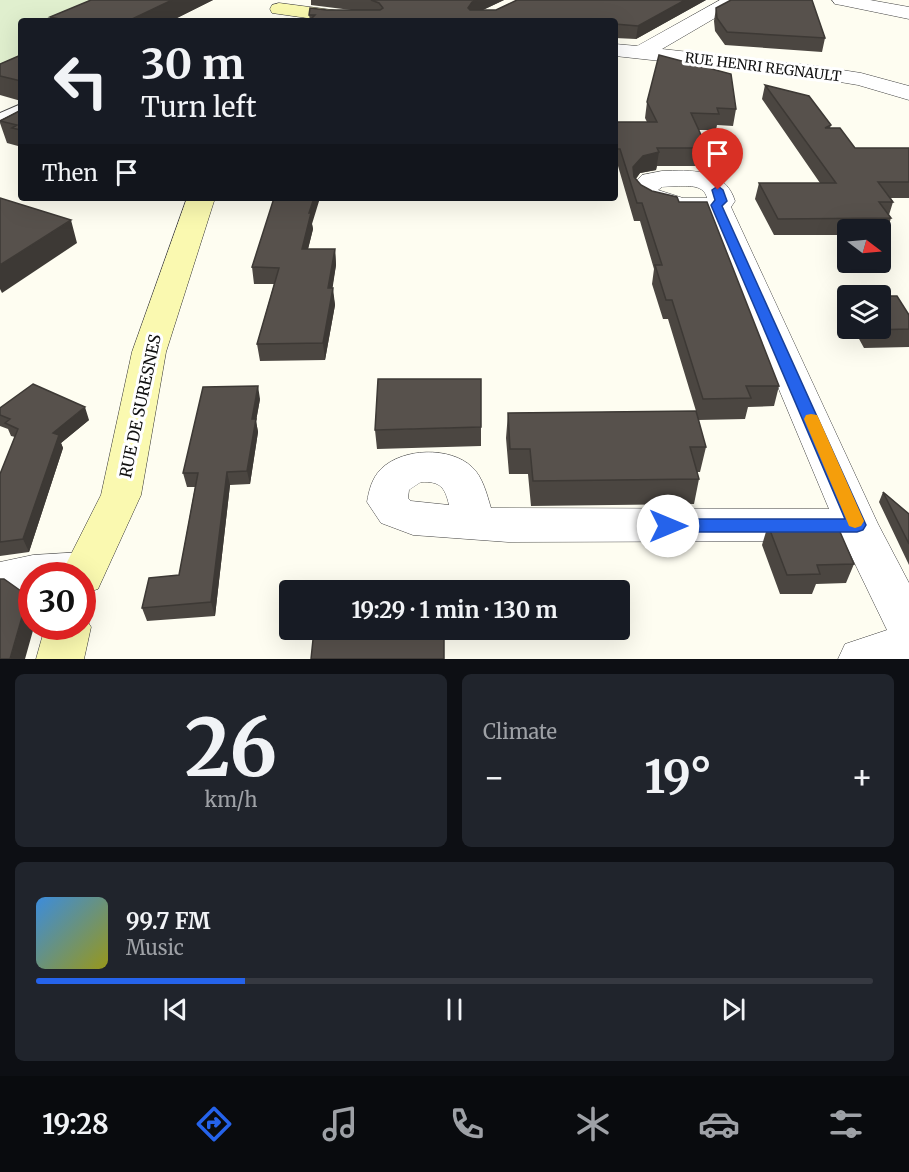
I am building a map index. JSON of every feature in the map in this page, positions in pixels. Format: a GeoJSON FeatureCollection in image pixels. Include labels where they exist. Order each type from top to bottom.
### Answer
{"type":"FeatureCollection","features":[{"type":"Feature","properties":{"kind":"street"},"geometry":{"type":"LineString","coordinates":[[640,53],[733,0]]}},
{"type":"Feature","properties":{"kind":"street"},"geometry":{"type":"LineString","coordinates":[[841,0],[909,14]]}},
{"type":"Feature","properties":{"kind":"street"},"geometry":{"type":"LineString","coordinates":[[278,10],[346,18]]}},
{"type":"Feature","properties":{"kind":"street","name":"RUE HENRI REGNAULT"},"geometry":{"type":"LineString","coordinates":[[618,50],[816,72],[861,79],[909,93]]}},
{"type":"Feature","properties":{"kind":"street","name":"RUE DE SURESNES"},"geometry":{"type":"LineString","coordinates":[[88,562],[121,495],[149,352],[200,201]]}},
{"type":"Feature","properties":{"kind":"street"},"geometry":{"type":"LineString","coordinates":[[716,205],[857,525],[909,628]]}},
{"type":"Feature","properties":{"kind":"street"},"geometry":{"type":"LineString","coordinates":[[474,522],[508,526],[857,525]]}},
{"type":"Feature","properties":{"kind":"street"},"geometry":{"type":"LineString","coordinates":[[0,580],[18,576]]}},
{"type":"Feature","properties":{"kind":"street"},"geometry":{"type":"LineString","coordinates":[[60,659],[65,640]]}},
{"type":"Feature","properties":{"kind":"street"},"geometry":{"type":"LineString","coordinates":[[862,659],[909,644]]}},
{"type":"Feature","properties":{"kind":"lane"},"geometry":{"type":"LineString","coordinates":[[0,118],[18,109]]}},
{"type":"Feature","properties":{"kind":"green space"},"geometry":{"type":"Polygon","coordinates":[[[0,0],[138,0],[97,18],[18,18],[18,79],[0,88],[0,0]]]}},
{"type":"Feature","properties":{"kind":"building"},"geometry":{"type":"Polygon","coordinates":[[[91,0],[172,0],[134,18],[50,17],[91,0]]]}},
{"type":"Feature","properties":{"kind":"building"},"geometry":{"type":"Polygon","coordinates":[[[371,0],[477,0],[472,2],[468,8],[470,10],[496,10],[517,0],[685,0],[638,26],[618,24],[618,18],[312,18],[315,15],[309,15],[310,8],[380,10],[383,8],[379,3],[371,0]]]}},
{"type":"Feature","properties":{"kind":"building"},"geometry":{"type":"Polygon","coordinates":[[[731,0],[812,0],[825,38],[727,32],[717,18],[716,8],[731,0]]]}},
{"type":"Feature","properties":{"kind":"building"},"geometry":{"type":"Polygon","coordinates":[[[659,55],[731,74],[736,109],[717,108],[719,114],[691,113],[707,148],[657,148],[659,152],[643,156],[633,167],[634,177],[641,185],[652,191],[677,197],[679,202],[707,202],[779,386],[746,386],[751,398],[703,399],[672,300],[666,300],[655,265],[662,265],[642,203],[637,203],[620,149],[618,149],[618,122],[657,122],[647,102],[659,55]]]}},
{"type":"Feature","properties":{"kind":"building"},"geometry":{"type":"Polygon","coordinates":[[[18,56],[18,80],[0,76],[0,64],[18,56]]]}},
{"type":"Feature","properties":{"kind":"building"},"geometry":{"type":"Polygon","coordinates":[[[765,85],[809,96],[831,125],[825,128],[840,128],[855,148],[909,148],[909,182],[878,182],[893,202],[879,202],[891,218],[778,219],[759,183],[836,183],[765,85]]]}},
{"type":"Feature","properties":{"kind":"building"},"geometry":{"type":"Polygon","coordinates":[[[18,112],[18,129],[12,128],[17,125],[0,121],[18,112]]]}},
{"type":"Feature","properties":{"kind":"building"},"geometry":{"type":"Polygon","coordinates":[[[0,198],[71,220],[0,265],[0,198]]]}},
{"type":"Feature","properties":{"kind":"building"},"geometry":{"type":"Polygon","coordinates":[[[273,201],[313,201],[302,249],[335,249],[328,288],[333,288],[323,343],[257,344],[279,268],[252,267],[273,201]]]}},
{"type":"Feature","properties":{"kind":"building"},"geometry":{"type":"Polygon","coordinates":[[[891,296],[897,296],[909,315],[909,329],[891,329],[891,296]]]}},
{"type":"Feature","properties":{"kind":"building"},"geometry":{"type":"Polygon","coordinates":[[[378,379],[481,379],[481,427],[375,430],[378,379]]]}},
{"type":"Feature","properties":{"kind":"building"},"geometry":{"type":"Polygon","coordinates":[[[33,384],[85,407],[53,433],[59,435],[23,539],[0,542],[0,474],[18,429],[5,423],[10,419],[0,415],[0,408],[33,384]]]}},
{"type":"Feature","properties":{"kind":"building"},"geometry":{"type":"Polygon","coordinates":[[[258,386],[252,419],[256,419],[247,471],[227,472],[211,602],[142,608],[149,578],[179,575],[198,473],[183,473],[203,387],[258,386]]]}},
{"type":"Feature","properties":{"kind":"building"},"geometry":{"type":"Polygon","coordinates":[[[696,411],[706,447],[690,447],[699,479],[533,481],[530,449],[510,449],[508,413],[696,411]]]}},
{"type":"Feature","properties":{"kind":"building"},"geometry":{"type":"Polygon","coordinates":[[[883,492],[909,514],[909,544],[883,492]]]}},
{"type":"Feature","properties":{"kind":"building"},"geometry":{"type":"Polygon","coordinates":[[[768,525],[837,525],[854,564],[817,565],[820,574],[787,575],[768,525]]]}},
{"type":"Feature","properties":{"kind":"building"},"geometry":{"type":"Polygon","coordinates":[[[0,579],[4,579],[18,589],[18,631],[10,659],[0,659],[0,579]]]}},
{"type":"Feature","properties":{"kind":"building"},"geometry":{"type":"Polygon","coordinates":[[[313,640],[444,640],[444,659],[311,659],[313,640]]]}},
{"type":"Feature","properties":{"kind":"slow traffic"},"geometry":{"type":"LineString","coordinates":[[811,419],[855,521]]}},
{"type":"Feature","properties":{"kind":"route"},"geometry":{"type":"LineString","coordinates":[[668,526],[857,525],[743,261],[716,205],[721,201],[718,190]]}}]}
